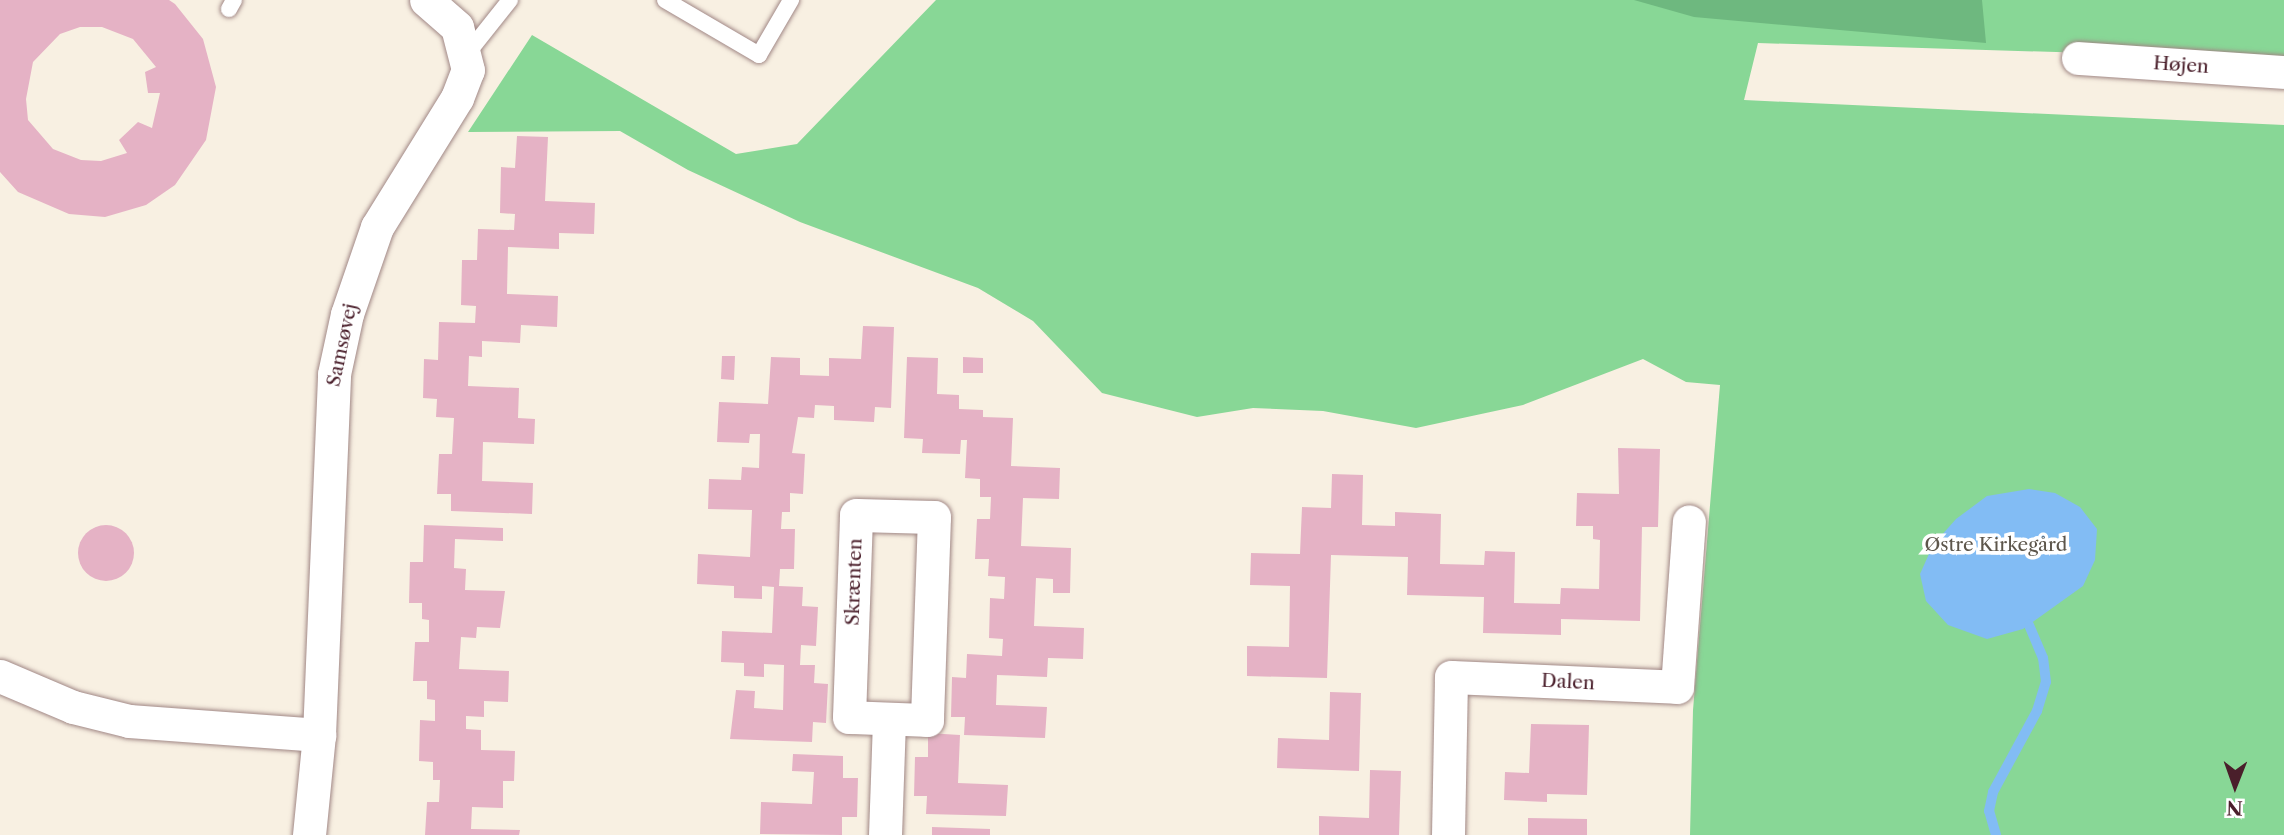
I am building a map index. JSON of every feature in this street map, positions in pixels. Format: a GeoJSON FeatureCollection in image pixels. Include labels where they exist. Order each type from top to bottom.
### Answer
{"type":"FeatureCollection","features":[{"type":"Feature","properties":{"kind":"street"},"geometry":{"type":"LineString","coordinates":[[426,0],[457,27],[467,54]]}},
{"type":"Feature","properties":{"kind":"street","name":"Samsøvej"},"geometry":{"type":"LineString","coordinates":[[309,835],[319,735],[330,402],[347,314],[393,196],[457,98],[468,70],[467,54]]}},
{"type":"Feature","properties":{"kind":"street","name":"Højen"},"geometry":{"type":"LineString","coordinates":[[2078,58],[2284,72]]}},
{"type":"Feature","properties":{"kind":"street","name":"Skrænten"},"geometry":{"type":"LineString","coordinates":[[856,515],[934,517],[927,720],[889,719],[849,717],[856,515]]}},
{"type":"Feature","properties":{"kind":"street","name":"Dalen"},"geometry":{"type":"LineString","coordinates":[[1448,835],[1451,677],[1677,687],[1689,521]]}},
{"type":"Feature","properties":{"kind":"street"},"geometry":{"type":"LineString","coordinates":[[0,676],[73,707],[128,721],[319,735]]}},
{"type":"Feature","properties":{"kind":"street"},"geometry":{"type":"LineString","coordinates":[[885,835],[889,719]]}},
{"type":"Feature","properties":{"kind":"lane"},"geometry":{"type":"LineString","coordinates":[[467,54],[510,0]]}},
{"type":"Feature","properties":{"kind":"lane"},"geometry":{"type":"LineString","coordinates":[[665,0],[759,55],[791,0]]}},
{"type":"Feature","properties":{"kind":"green space","name":"Østre Kirkegård"},"geometry":{"type":"Polygon","coordinates":[[[936,0],[2284,0],[2284,59],[1758,43],[1744,100],[2284,125],[2284,835],[1690,835],[1693,710],[1720,385],[1686,382],[1643,359],[1523,405],[1416,428],[1323,411],[1253,408],[1197,417],[1102,393],[1033,321],[978,288],[800,222],[688,170],[620,131],[468,132],[532,35],[736,154],[797,144],[936,0]]]}},
{"type":"Feature","properties":{"kind":"green space"},"geometry":{"type":"Polygon","coordinates":[[[1634,0],[1982,0],[1986,43],[1694,17],[1634,0]]]}},
{"type":"Feature","properties":{"kind":"water"},"geometry":{"type":"Polygon","coordinates":[[[2029,489],[2055,493],[2080,507],[2097,529],[2095,560],[2083,586],[2023,629],[1987,639],[1948,625],[1926,601],[1920,574],[1933,545],[1956,519],[1987,496],[2029,489]]]}},
{"type":"Feature","properties":{"kind":"building"},"geometry":{"type":"Polygon","coordinates":[[[0,0],[169,0],[203,39],[216,87],[206,140],[175,185],[146,205],[105,217],[69,214],[18,192],[0,172],[0,0]],[[80,27],[60,34],[33,62],[26,99],[28,120],[53,149],[81,160],[101,161],[127,153],[119,140],[138,122],[152,128],[160,93],[148,93],[145,72],[156,67],[133,39],[102,27],[80,27]]]}},
{"type":"Feature","properties":{"kind":"building"},"geometry":{"type":"Polygon","coordinates":[[[517,136],[548,137],[545,201],[595,203],[594,234],[559,233],[559,249],[508,247],[507,294],[558,296],[557,327],[521,325],[520,343],[482,341],[482,357],[469,356],[468,386],[519,388],[518,418],[535,419],[534,444],[483,442],[482,481],[533,483],[532,514],[451,511],[451,494],[437,494],[439,454],[452,454],[454,418],[436,417],[437,399],[423,398],[424,359],[438,360],[439,322],[475,323],[476,306],[461,305],[462,260],[477,260],[478,229],[514,230],[515,214],[500,213],[501,167],[515,168],[517,136]]]}},
{"type":"Feature","properties":{"kind":"building"},"geometry":{"type":"Polygon","coordinates":[[[863,326],[894,327],[891,408],[875,407],[874,422],[834,420],[834,406],[815,405],[814,418],[798,417],[792,453],[805,454],[803,494],[790,493],[790,512],[782,512],[781,529],[795,529],[794,569],[780,569],[779,586],[803,587],[802,606],[818,607],[816,646],[801,645],[800,665],[815,665],[814,683],[828,684],[826,723],[813,722],[812,742],[730,739],[736,690],[755,691],[754,708],[783,710],[784,665],[764,664],[764,677],[744,676],[744,663],[721,662],[722,631],[772,633],[774,587],[762,586],[762,599],[734,598],[734,586],[697,584],[698,554],[750,557],[752,510],[708,509],[709,479],[741,480],[742,467],[759,468],[760,434],[750,434],[749,443],[717,442],[719,402],[768,404],[771,357],[800,358],[800,375],[829,376],[829,358],[861,359],[863,326]]]}},
{"type":"Feature","properties":{"kind":"building"},"geometry":{"type":"Polygon","coordinates":[[[722,356],[735,356],[734,380],[721,379],[722,356]]]}},
{"type":"Feature","properties":{"kind":"building"},"geometry":{"type":"Polygon","coordinates":[[[907,357],[938,358],[937,394],[959,395],[959,409],[983,410],[983,417],[1013,418],[1011,466],[1060,468],[1059,499],[1023,498],[1021,546],[1071,548],[1070,593],[1053,593],[1053,579],[1036,578],[1034,626],[1084,628],[1083,659],[1048,658],[1047,677],[997,675],[996,705],[1047,707],[1045,738],[964,735],[965,717],[951,717],[952,677],[966,678],[967,654],[1002,656],[1003,639],[989,638],[990,598],[1004,599],[1005,577],[988,576],[989,559],[975,559],[977,519],[990,519],[991,497],[980,497],[980,479],[965,478],[967,440],[961,440],[960,454],[922,453],[923,439],[904,438],[907,357]]]}},
{"type":"Feature","properties":{"kind":"building"},"geometry":{"type":"Polygon","coordinates":[[[963,357],[983,358],[983,373],[963,373],[963,357]]]}},
{"type":"Feature","properties":{"kind":"building"},"geometry":{"type":"Polygon","coordinates":[[[1618,448],[1660,449],[1658,527],[1642,527],[1640,621],[1561,619],[1561,635],[1483,633],[1484,597],[1407,595],[1408,557],[1331,555],[1327,678],[1247,676],[1247,646],[1289,647],[1290,586],[1250,585],[1251,553],[1300,554],[1302,507],[1331,508],[1332,474],[1363,475],[1362,525],[1395,526],[1395,512],[1441,514],[1440,564],[1484,565],[1485,551],[1515,552],[1514,603],[1560,604],[1561,588],[1599,589],[1600,540],[1593,539],[1593,526],[1576,526],[1577,493],[1619,494],[1618,448]]]}},
{"type":"Feature","properties":{"kind":"building"},"geometry":{"type":"Polygon","coordinates":[[[100,525],[112,525],[122,529],[130,537],[134,553],[130,569],[122,577],[112,581],[100,581],[90,577],[82,569],[78,559],[78,547],[82,537],[90,529],[100,525]]]}},
{"type":"Feature","properties":{"kind":"building"},"geometry":{"type":"Polygon","coordinates":[[[424,525],[503,528],[503,541],[455,539],[454,568],[466,569],[465,590],[505,591],[500,628],[477,627],[476,638],[461,637],[459,669],[509,671],[508,702],[484,701],[484,717],[466,716],[466,729],[481,730],[481,750],[515,751],[514,781],[503,781],[503,808],[472,807],[471,829],[520,830],[519,835],[425,835],[427,802],[439,802],[440,780],[433,780],[433,762],[419,761],[420,720],[435,721],[435,700],[427,699],[427,681],[413,681],[415,642],[429,642],[429,620],[422,619],[422,603],[409,603],[410,562],[423,562],[424,525]]]}},
{"type":"Feature","properties":{"kind":"building"},"geometry":{"type":"Polygon","coordinates":[[[1330,692],[1361,693],[1359,771],[1277,768],[1278,738],[1329,740],[1330,692]]]}},
{"type":"Feature","properties":{"kind":"building"},"geometry":{"type":"Polygon","coordinates":[[[1531,724],[1589,725],[1587,795],[1547,794],[1547,802],[1504,800],[1505,772],[1529,773],[1531,724]]]}},
{"type":"Feature","properties":{"kind":"building"},"geometry":{"type":"Polygon","coordinates":[[[928,733],[960,735],[958,783],[1008,785],[1006,816],[926,814],[927,796],[914,796],[915,757],[928,757],[928,733]]]}},
{"type":"Feature","properties":{"kind":"building"},"geometry":{"type":"Polygon","coordinates":[[[793,754],[843,756],[843,778],[858,778],[857,817],[842,817],[842,835],[760,834],[761,802],[812,804],[814,772],[792,771],[793,754]]]}},
{"type":"Feature","properties":{"kind":"building"},"geometry":{"type":"Polygon","coordinates":[[[1370,770],[1401,771],[1399,835],[1319,835],[1319,816],[1369,818],[1370,770]]]}},
{"type":"Feature","properties":{"kind":"building"},"geometry":{"type":"Polygon","coordinates":[[[1528,818],[1587,819],[1587,835],[1528,835],[1528,818]]]}},
{"type":"Feature","properties":{"kind":"building"},"geometry":{"type":"Polygon","coordinates":[[[932,827],[990,829],[990,835],[932,835],[932,827]]]}},
{"type":"Feature","properties":{"kind":"waterway"},"geometry":{"type":"LineString","coordinates":[[1996,835],[1989,811],[1993,792],[2037,711],[2046,682],[2043,658],[2029,625]]}}]}
